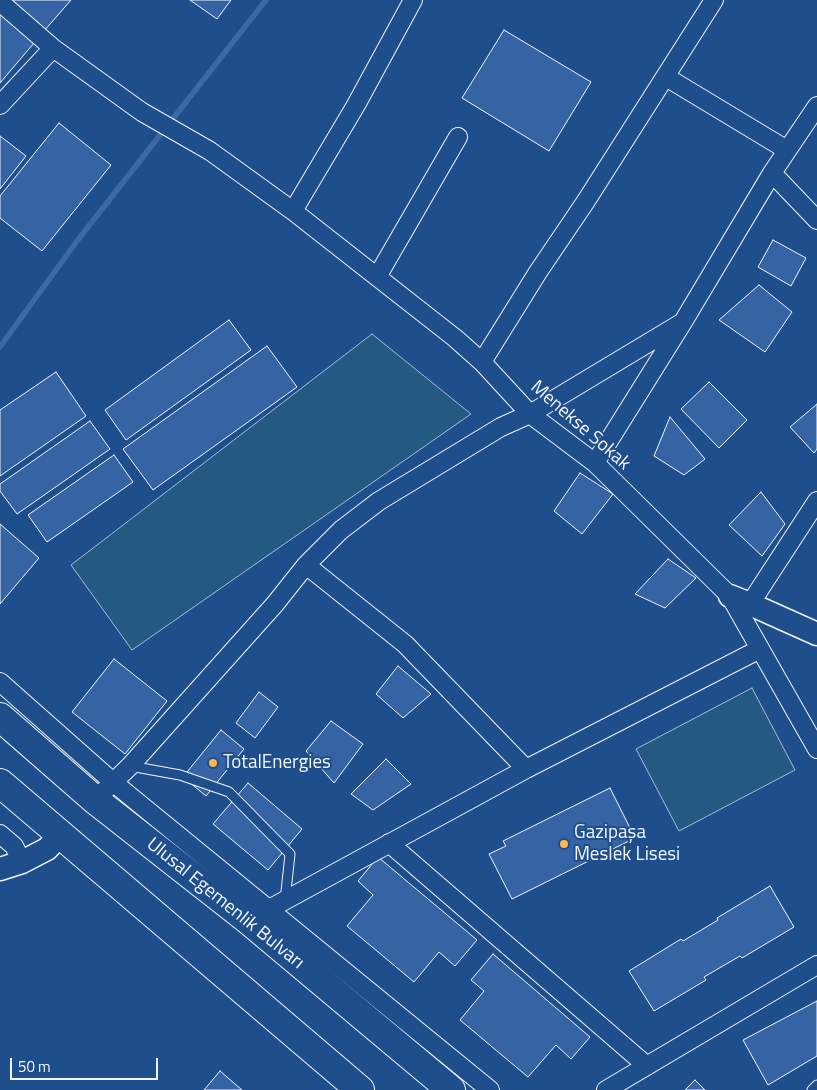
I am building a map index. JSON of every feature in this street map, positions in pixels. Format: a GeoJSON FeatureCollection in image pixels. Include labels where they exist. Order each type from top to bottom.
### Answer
{"type":"FeatureCollection","features":[{"type":"Feature","properties":{"kind":"highway","name":"Ulusal Egemenlik Bulvarı"},"geometry":{"type":"LineString","coordinates":[[0,717],[104,792],[258,915],[451,1090]]}},
{"type":"Feature","properties":{"kind":"highway"},"geometry":{"type":"LineString","coordinates":[[0,783],[360,1090]]}},
{"type":"Feature","properties":{"kind":"street"},"geometry":{"type":"LineString","coordinates":[[293,211],[356,105],[413,0]]}},
{"type":"Feature","properties":{"kind":"street"},"geometry":{"type":"LineString","coordinates":[[482,362],[714,0]]}},
{"type":"Feature","properties":{"kind":"street","name":"Menekse Sokak"},"geometry":{"type":"LineString","coordinates":[[0,2],[53,48],[142,112],[210,150],[293,211],[455,338],[482,362],[530,414],[595,463],[740,600],[760,649],[817,750]]}},
{"type":"Feature","properties":{"kind":"street"},"geometry":{"type":"LineString","coordinates":[[0,106],[53,48]]}},
{"type":"Feature","properties":{"kind":"street"},"geometry":{"type":"LineString","coordinates":[[666,77],[787,150]]}},
{"type":"Feature","properties":{"kind":"street"},"geometry":{"type":"LineString","coordinates":[[595,463],[683,322],[772,173],[815,114]]}},
{"type":"Feature","properties":{"kind":"street"},"geometry":{"type":"LineString","coordinates":[[377,277],[458,137]]}},
{"type":"Feature","properties":{"kind":"street"},"geometry":{"type":"LineString","coordinates":[[772,173],[817,220]]}},
{"type":"Feature","properties":{"kind":"street"},"geometry":{"type":"LineString","coordinates":[[0,682],[104,792],[130,766],[275,604],[306,565],[341,530],[379,501],[501,427],[530,414],[683,322]]}},
{"type":"Feature","properties":{"kind":"street"},"geometry":{"type":"LineString","coordinates":[[817,501],[740,600],[817,634]]}},
{"type":"Feature","properties":{"kind":"street"},"geometry":{"type":"LineString","coordinates":[[306,565],[405,644],[526,769]]}},
{"type":"Feature","properties":{"kind":"street"},"geometry":{"type":"LineString","coordinates":[[490,1090],[258,915],[526,769],[760,649]]}},
{"type":"Feature","properties":{"kind":"street"},"geometry":{"type":"LineString","coordinates":[[0,834],[14,846],[22,862]]}},
{"type":"Feature","properties":{"kind":"street"},"geometry":{"type":"LineString","coordinates":[[0,869],[22,862],[46,850],[61,834]]}},
{"type":"Feature","properties":{"kind":"street"},"geometry":{"type":"LineString","coordinates":[[389,844],[647,1066]]}},
{"type":"Feature","properties":{"kind":"street"},"geometry":{"type":"LineString","coordinates":[[606,1090],[817,965]]}},
{"type":"Feature","properties":{"kind":"lane"},"geometry":{"type":"LineString","coordinates":[[130,766],[180,775],[229,792],[290,854],[284,901]]}},
{"type":"Feature","properties":{"kind":"lane"},"geometry":{"type":"LineString","coordinates":[[812,1090],[817,1085]]}},
{"type":"Feature","properties":{"kind":"shaded area"},"geometry":{"type":"Polygon","coordinates":[[[372,334],[471,414],[132,650],[71,565],[372,334]]]}},
{"type":"Feature","properties":{"kind":"shaded area"},"geometry":{"type":"Polygon","coordinates":[[[752,688],[795,770],[679,831],[636,749],[752,688]]]}},
{"type":"Feature","properties":{"kind":"building"},"geometry":{"type":"Polygon","coordinates":[[[10,0],[71,0],[44,31],[10,0]]]}},
{"type":"Feature","properties":{"kind":"building"},"geometry":{"type":"Polygon","coordinates":[[[190,0],[231,0],[217,19],[190,0]]]}},
{"type":"Feature","properties":{"kind":"building"},"geometry":{"type":"Polygon","coordinates":[[[0,13],[34,43],[0,83],[0,13]]]}},
{"type":"Feature","properties":{"kind":"building"},"geometry":{"type":"Polygon","coordinates":[[[504,30],[591,82],[549,151],[462,98],[504,30]]]}},
{"type":"Feature","properties":{"kind":"building"},"geometry":{"type":"Polygon","coordinates":[[[59,123],[111,165],[42,251],[0,218],[0,196],[59,123]]]}},
{"type":"Feature","properties":{"kind":"building"},"geometry":{"type":"Polygon","coordinates":[[[0,136],[26,156],[0,189],[0,136]]]}},
{"type":"Feature","properties":{"kind":"building"},"geometry":{"type":"Polygon","coordinates":[[[773,240],[806,258],[791,286],[758,267],[773,240]]]}},
{"type":"Feature","properties":{"kind":"building"},"geometry":{"type":"Polygon","coordinates":[[[759,285],[792,312],[765,352],[719,320],[759,285]]]}},
{"type":"Feature","properties":{"kind":"building"},"geometry":{"type":"Polygon","coordinates":[[[229,320],[251,350],[126,440],[105,410],[229,320]]]}},
{"type":"Feature","properties":{"kind":"building"},"geometry":{"type":"Polygon","coordinates":[[[267,346],[297,387],[153,490],[123,449],[267,346]]]}},
{"type":"Feature","properties":{"kind":"building"},"geometry":{"type":"Polygon","coordinates":[[[56,372],[86,416],[0,476],[0,410],[56,372]]]}},
{"type":"Feature","properties":{"kind":"building"},"geometry":{"type":"Polygon","coordinates":[[[709,382],[747,420],[719,448],[681,409],[709,382]]]}},
{"type":"Feature","properties":{"kind":"building"},"geometry":{"type":"Polygon","coordinates":[[[817,404],[817,449],[814,453],[790,427],[817,404]]]}},
{"type":"Feature","properties":{"kind":"building"},"geometry":{"type":"Polygon","coordinates":[[[670,417],[705,459],[684,475],[654,456],[670,417]]]}},
{"type":"Feature","properties":{"kind":"building"},"geometry":{"type":"Polygon","coordinates":[[[90,421],[110,449],[17,514],[0,491],[0,484],[90,421]]]}},
{"type":"Feature","properties":{"kind":"building"},"geometry":{"type":"Polygon","coordinates":[[[114,455],[133,482],[47,542],[28,515],[114,455]]]}},
{"type":"Feature","properties":{"kind":"building"},"geometry":{"type":"Polygon","coordinates":[[[580,473],[613,494],[582,534],[554,511],[580,473]]]}},
{"type":"Feature","properties":{"kind":"building"},"geometry":{"type":"Polygon","coordinates":[[[761,492],[785,524],[762,556],[729,525],[761,492]]]}},
{"type":"Feature","properties":{"kind":"building"},"geometry":{"type":"Polygon","coordinates":[[[0,524],[39,558],[0,604],[0,524]]]}},
{"type":"Feature","properties":{"kind":"building"},"geometry":{"type":"Polygon","coordinates":[[[668,559],[696,578],[665,608],[635,594],[668,559]]]}},
{"type":"Feature","properties":{"kind":"building"},"geometry":{"type":"Polygon","coordinates":[[[114,659],[167,701],[125,754],[72,712],[114,659]]]}},
{"type":"Feature","properties":{"kind":"building"},"geometry":{"type":"Polygon","coordinates":[[[398,666],[431,694],[403,718],[376,694],[398,666]]]}},
{"type":"Feature","properties":{"kind":"building"},"geometry":{"type":"Polygon","coordinates":[[[259,692],[278,707],[255,738],[236,723],[259,692]]]}},
{"type":"Feature","properties":{"kind":"building"},"geometry":{"type":"Polygon","coordinates":[[[331,721],[363,744],[334,783],[306,751],[331,721]]]}},
{"type":"Feature","properties":{"kind":"building","name":"TotalEnergies"},"geometry":{"type":"Polygon","coordinates":[[[221,730],[244,749],[206,796],[183,777],[221,730]]]}},
{"type":"Feature","properties":{"kind":"building"},"geometry":{"type":"Polygon","coordinates":[[[386,759],[411,784],[373,810],[351,794],[386,759]]]}},
{"type":"Feature","properties":{"kind":"building"},"geometry":{"type":"Polygon","coordinates":[[[248,783],[302,829],[268,870],[213,824],[248,783]]]}},
{"type":"Feature","properties":{"kind":"building","name":"Gazipaşa Meslek Lisesi"},"geometry":{"type":"Polygon","coordinates":[[[610,788],[635,838],[512,899],[489,854],[506,846],[503,841],[610,788]]]}},
{"type":"Feature","properties":{"kind":"building"},"geometry":{"type":"Polygon","coordinates":[[[378,857],[477,940],[455,966],[439,952],[414,982],[347,926],[373,895],[358,881],[378,857]]]}},
{"type":"Feature","properties":{"kind":"building"},"geometry":{"type":"Polygon","coordinates":[[[770,886],[794,927],[742,958],[740,956],[704,977],[706,980],[654,1011],[629,971],[681,939],[683,941],[718,920],[717,918],[770,886]]]}},
{"type":"Feature","properties":{"kind":"building"},"geometry":{"type":"Polygon","coordinates":[[[493,954],[590,1037],[571,1059],[556,1045],[528,1077],[460,1020],[484,991],[471,980],[493,954]]]}},
{"type":"Feature","properties":{"kind":"building"},"geometry":{"type":"Polygon","coordinates":[[[817,1001],[817,1056],[768,1085],[743,1040],[817,1001]]]}},
{"type":"Feature","properties":{"kind":"building"},"geometry":{"type":"Polygon","coordinates":[[[220,1071],[242,1090],[204,1090],[220,1071]]]}},
{"type":"Feature","properties":{"kind":"building"},"geometry":{"type":"Polygon","coordinates":[[[695,1080],[705,1090],[685,1090],[695,1080]]]}},
{"type":"Feature","properties":{"kind":"waterway"},"geometry":{"type":"LineString","coordinates":[[0,347],[77,241],[266,0]]}},
{"type":"Feature","properties":{"kind":"place","name":"TotalEnergies"},"geometry":{"type":"Point","coordinates":[213,763]}},
{"type":"Feature","properties":{"kind":"place","name":"Gazipaşa Meslek Lisesi"},"geometry":{"type":"Point","coordinates":[564,844]}}]}
